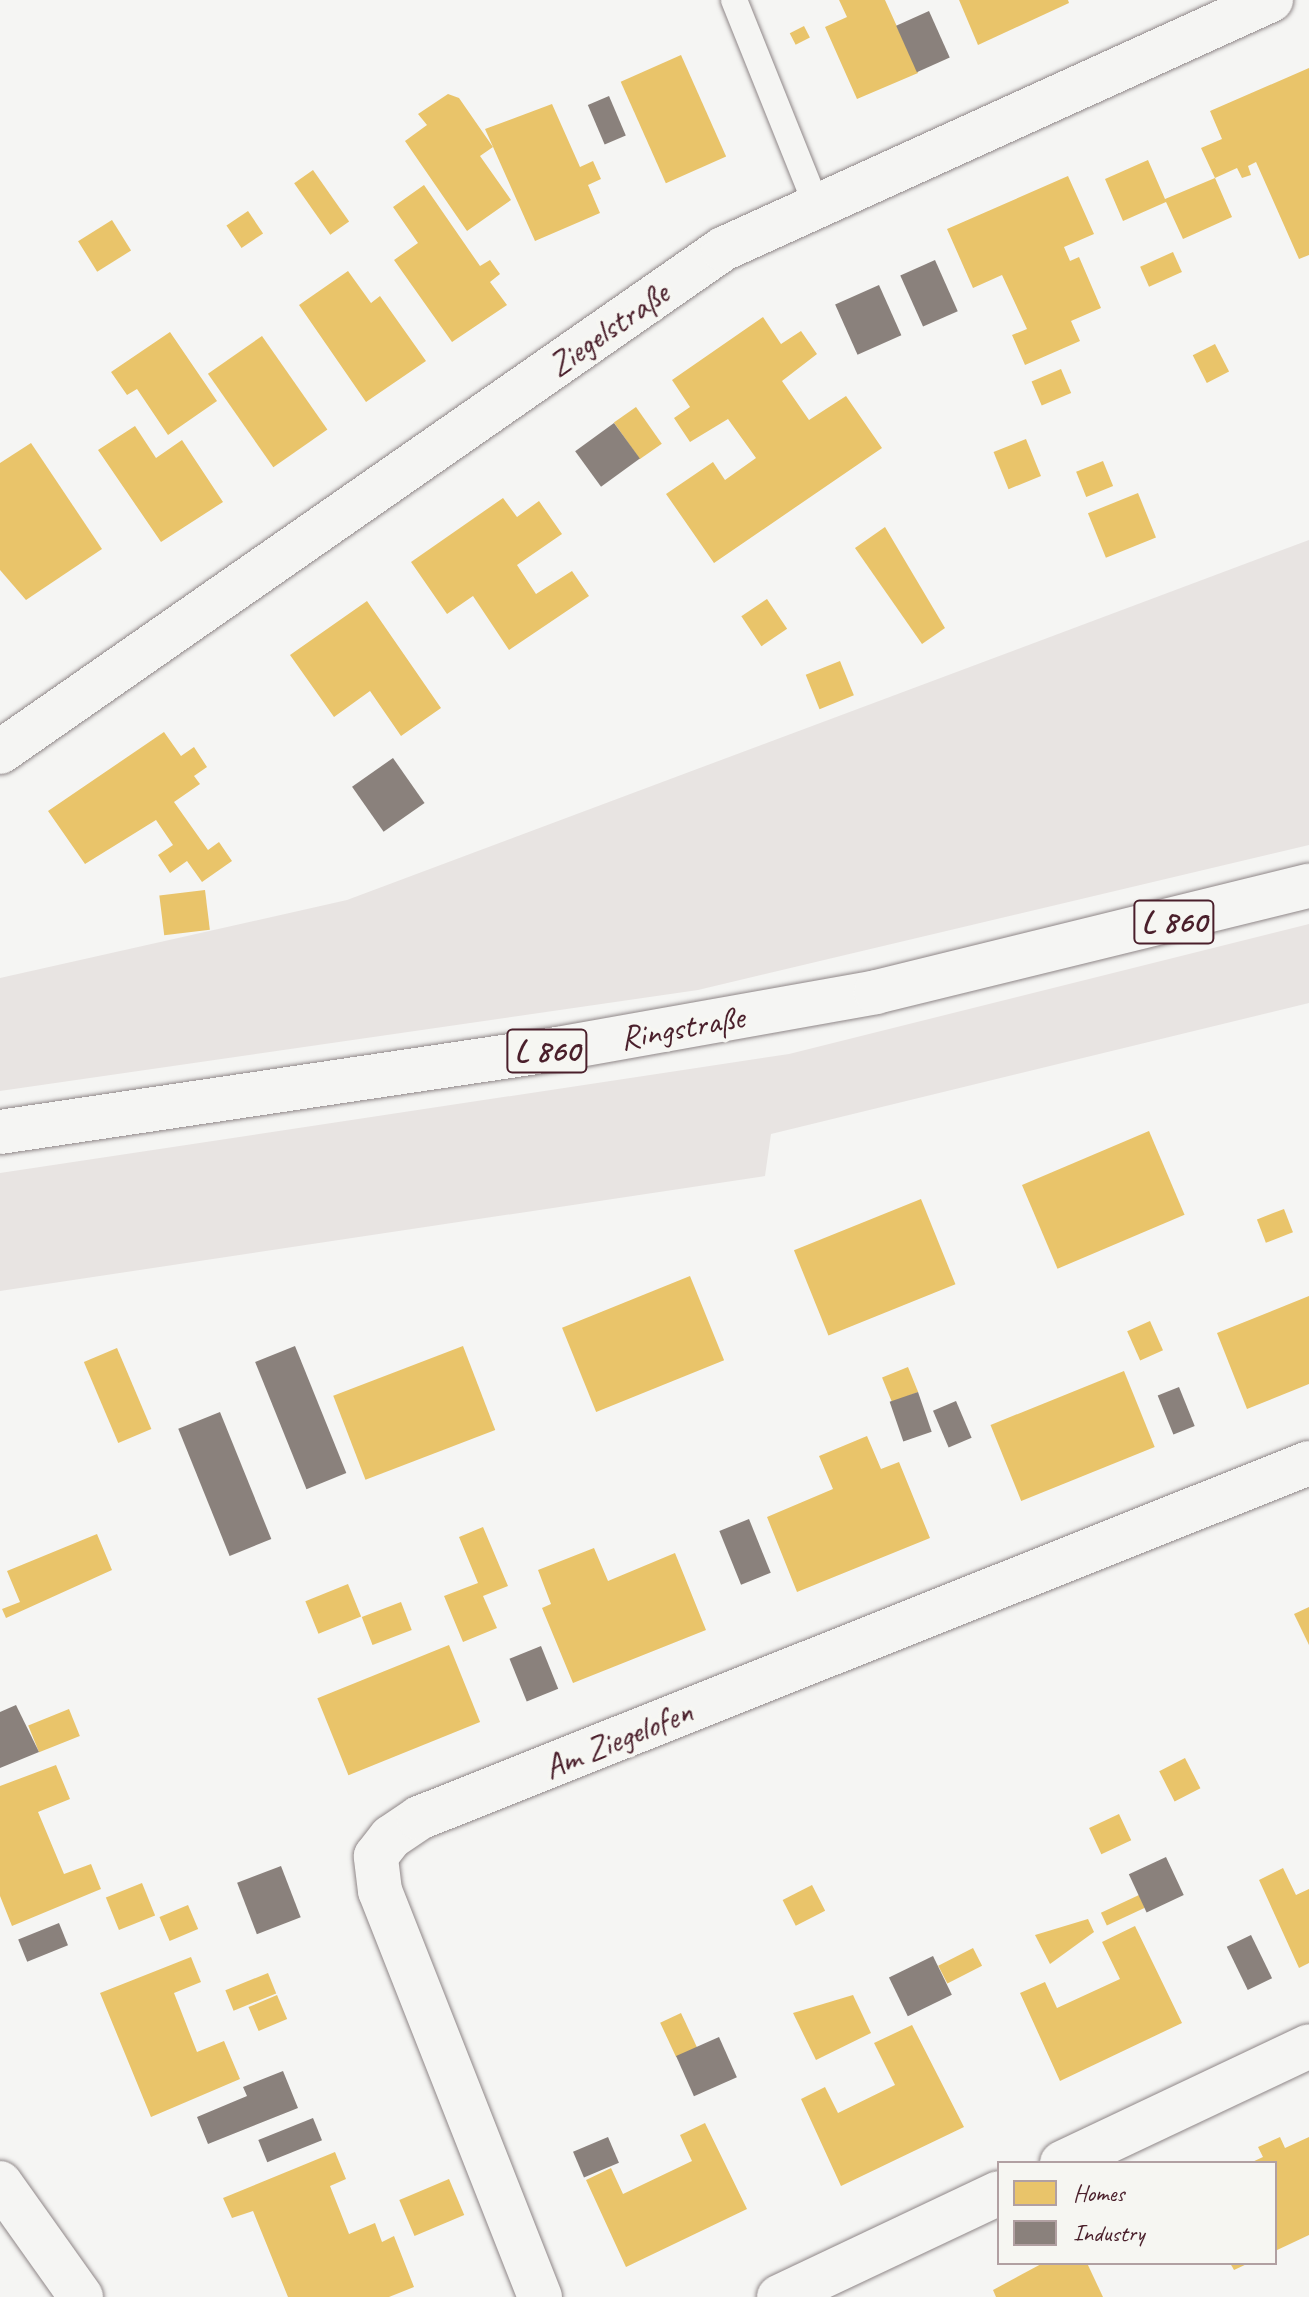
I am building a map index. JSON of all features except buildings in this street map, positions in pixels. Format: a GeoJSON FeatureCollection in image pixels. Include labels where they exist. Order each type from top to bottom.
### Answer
{"type":"FeatureCollection","features":[{"type":"Feature","properties":{"kind":"street","name":"Ziegelstraße"},"geometry":{"type":"LineString","coordinates":[[0,752],[723,249],[815,202],[1271,0]]}},
{"type":"Feature","properties":{"kind":"street","name":"Ringstraße"},"geometry":{"type":"LineString","coordinates":[[0,1132],[557,1049],[876,992],[1309,886]]}},
{"type":"Feature","properties":{"kind":"street","name":"Am Ziegelofen"},"geometry":{"type":"LineString","coordinates":[[540,2297],[380,1891],[376,1856],[391,1837],[419,1818],[1309,1463]]}},
{"type":"Feature","properties":{"kind":"street"},"geometry":{"type":"LineString","coordinates":[[1066,2161],[1309,2046]]}},
{"type":"Feature","properties":{"kind":"street"},"geometry":{"type":"LineString","coordinates":[[0,2183],[81,2297]]}},
{"type":"Feature","properties":{"kind":"street"},"geometry":{"type":"LineString","coordinates":[[779,2297],[997,2194]]}},
{"type":"Feature","properties":{"kind":"lane"},"geometry":{"type":"LineString","coordinates":[[734,0],[815,202]]}},
{"type":"Feature","properties":{"kind":"shaded area"},"geometry":{"type":"Polygon","coordinates":[[[1309,540],[1309,845],[698,990],[0,1091],[0,978],[347,900],[1309,540]]]}},
{"type":"Feature","properties":{"kind":"shaded area"},"geometry":{"type":"Polygon","coordinates":[[[1309,924],[1309,1003],[771,1134],[765,1176],[0,1291],[0,1173],[789,1054],[1309,924]]]}}]}
